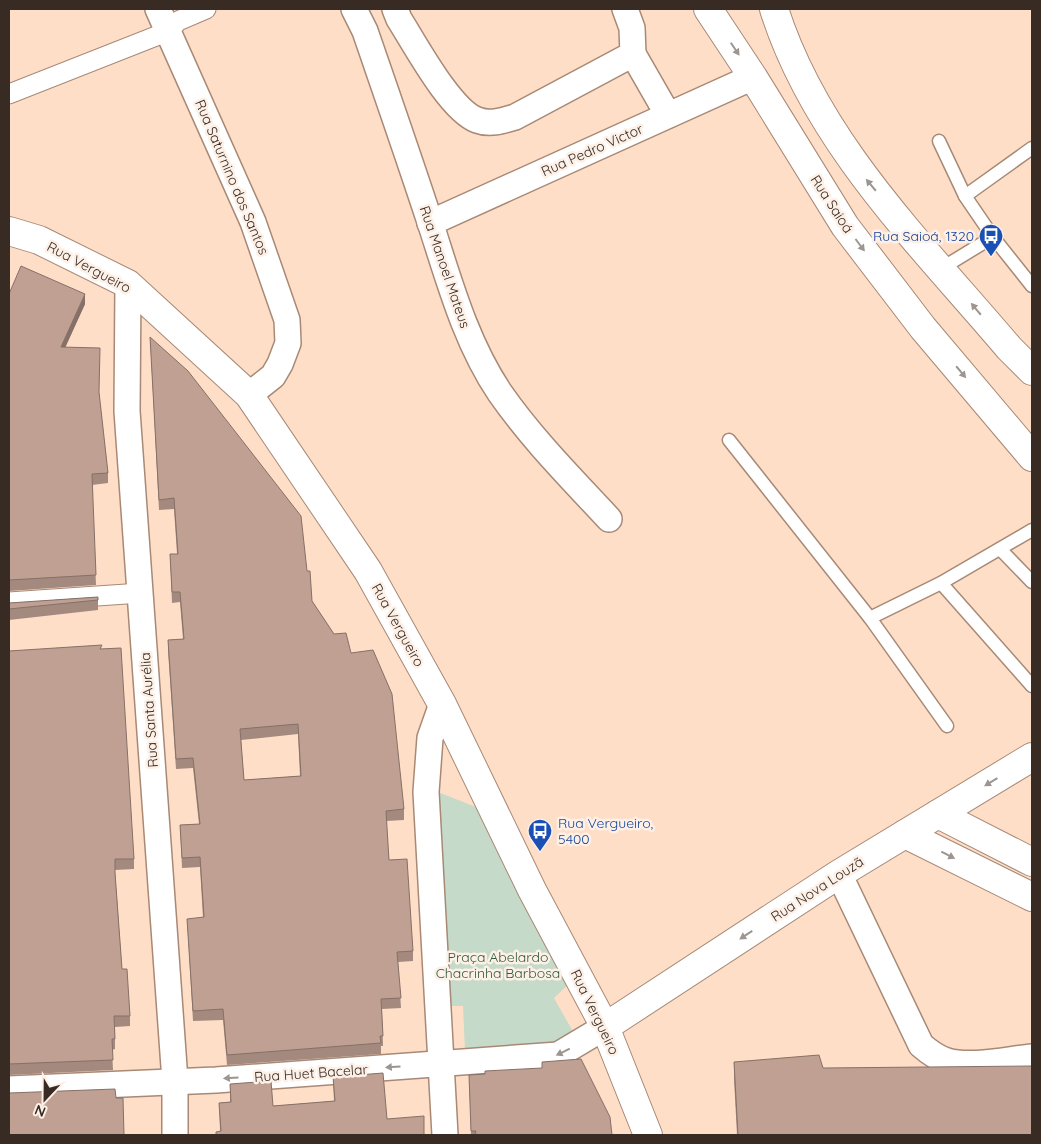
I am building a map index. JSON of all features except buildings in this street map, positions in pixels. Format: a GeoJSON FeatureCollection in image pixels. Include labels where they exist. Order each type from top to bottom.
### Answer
{"type":"FeatureCollection","features":[{"type":"Feature","properties":{"kind":"street","name":"Rua Saturnino dos Santos"},"geometry":{"type":"LineString","coordinates":[[158,9],[254,222],[287,320],[288,344],[280,364],[273,376],[249,396]]}},
{"type":"Feature","properties":{"kind":"street"},"geometry":{"type":"LineString","coordinates":[[9,94],[169,31],[178,22],[206,9]]}},
{"type":"Feature","properties":{"kind":"street","name":"Rua Manoel Mateus"},"geometry":{"type":"LineString","coordinates":[[354,9],[365,32],[430,223],[447,280],[469,336],[500,392],[545,452],[609,519]]}},
{"type":"Feature","properties":{"kind":"street"},"geometry":{"type":"LineString","coordinates":[[394,9],[455,106],[476,120],[495,123],[515,117],[633,54]]}},
{"type":"Feature","properties":{"kind":"street"},"geometry":{"type":"LineString","coordinates":[[625,9],[632,28],[633,54],[668,115]]}},
{"type":"Feature","properties":{"kind":"street","name":"Rua Saioá"},"geometry":{"type":"LineString","coordinates":[[708,9],[753,76],[845,226],[923,328],[1032,457]]}},
{"type":"Feature","properties":{"kind":"street"},"geometry":{"type":"LineString","coordinates":[[774,9],[779,25],[812,95],[858,169],[1009,348],[1032,371]]}},
{"type":"Feature","properties":{"kind":"street","name":"Rua Pedro Victor"},"geometry":{"type":"LineString","coordinates":[[430,223],[753,76]]}},
{"type":"Feature","properties":{"kind":"street","name":"Rua Vergueiro"},"geometry":{"type":"LineString","coordinates":[[9,231],[38,240],[128,284],[249,396],[368,571],[442,704],[519,863],[605,1027],[648,1135]]}},
{"type":"Feature","properties":{"kind":"street","name":"Rua Santa Aurélia"},"geometry":{"type":"LineString","coordinates":[[128,284],[128,411],[174,1081],[175,1135]]}},
{"type":"Feature","properties":{"kind":"street"},"geometry":{"type":"LineString","coordinates":[[9,602],[141,593]]}},
{"type":"Feature","properties":{"kind":"street"},"geometry":{"type":"LineString","coordinates":[[442,704],[430,738],[426,792],[445,1135]]}},
{"type":"Feature","properties":{"kind":"street","name":"Rua Nova Louzã"},"geometry":{"type":"LineString","coordinates":[[605,1027],[839,874],[1032,757]]}},
{"type":"Feature","properties":{"kind":"street"},"geometry":{"type":"LineString","coordinates":[[938,814],[1032,862]]}},
{"type":"Feature","properties":{"kind":"street"},"geometry":{"type":"LineString","coordinates":[[904,834],[1032,897]]}},
{"type":"Feature","properties":{"kind":"street"},"geometry":{"type":"LineString","coordinates":[[839,874],[921,1045],[934,1056],[948,1062],[966,1064],[1032,1057]]}},
{"type":"Feature","properties":{"kind":"street","name":"Rua Huet Bacelar"},"geometry":{"type":"LineString","coordinates":[[9,1089],[174,1081],[558,1055],[605,1027]]}},
{"type":"Feature","properties":{"kind":"lane"},"geometry":{"type":"LineString","coordinates":[[938,141],[965,196],[1032,286]]}},
{"type":"Feature","properties":{"kind":"lane"},"geometry":{"type":"LineString","coordinates":[[965,196],[1032,148]]}},
{"type":"Feature","properties":{"kind":"lane"},"geometry":{"type":"LineString","coordinates":[[942,268],[994,237]]}},
{"type":"Feature","properties":{"kind":"lane"},"geometry":{"type":"LineString","coordinates":[[729,440],[870,618],[947,726]]}},
{"type":"Feature","properties":{"kind":"lane"},"geometry":{"type":"LineString","coordinates":[[870,618],[941,583],[1032,530]]}},
{"type":"Feature","properties":{"kind":"lane"},"geometry":{"type":"LineString","coordinates":[[1000,548],[1032,582]]}},
{"type":"Feature","properties":{"kind":"lane"},"geometry":{"type":"LineString","coordinates":[[941,583],[1032,686]]}},
{"type":"Feature","properties":{"kind":"green space","name":"Praça Abelardo Chacrinha Barbosa"},"geometry":{"type":"Polygon","coordinates":[[[438,792],[481,809],[570,983],[554,998],[580,1044],[465,1051],[463,1006],[447,1006],[438,792]]]}},
{"type":"Feature","properties":{"kind":"place","name":"Rua Saioá, 1320"},"geometry":{"type":"Point","coordinates":[991,257]}},
{"type":"Feature","properties":{"kind":"place","name":"Rua Vergueiro, 5400"},"geometry":{"type":"Point","coordinates":[540,852]}}]}
